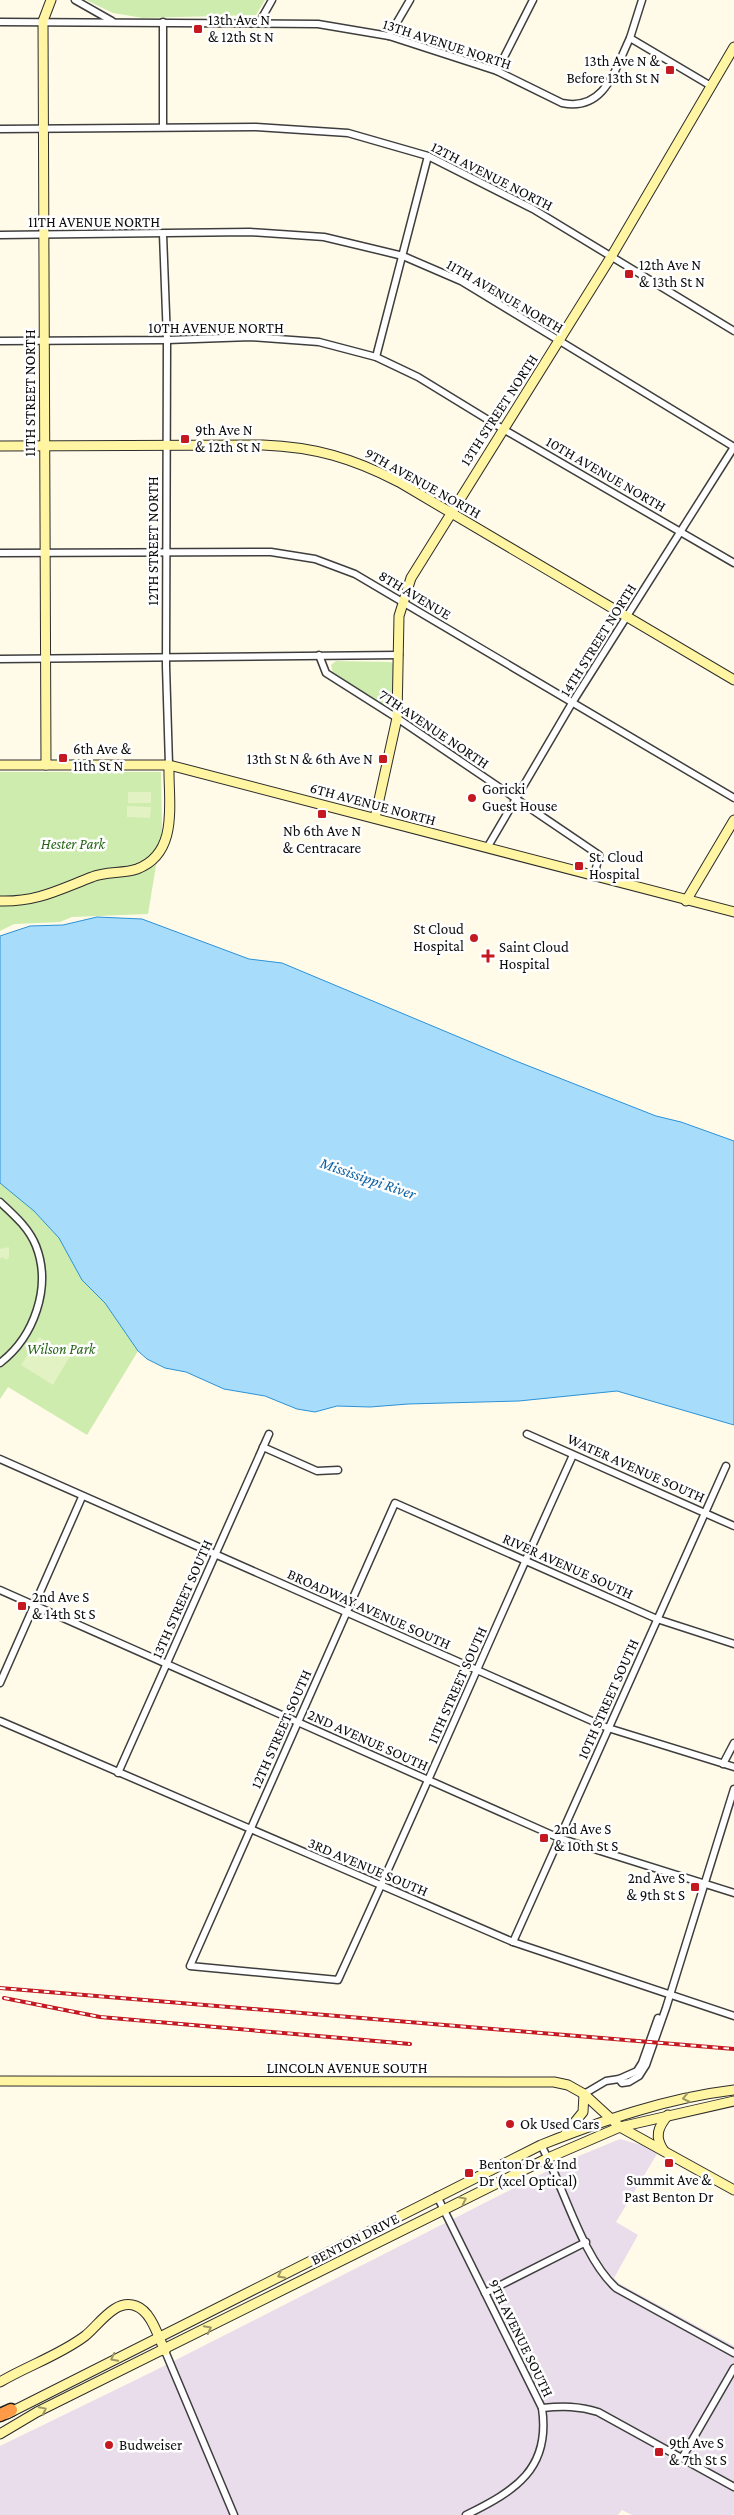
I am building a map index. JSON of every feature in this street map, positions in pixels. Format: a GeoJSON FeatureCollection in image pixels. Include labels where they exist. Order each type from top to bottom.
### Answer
{"type":"FeatureCollection","features":[{"type":"Feature","properties":{"kind":"street"},"geometry":{"type":"LineString","coordinates":[[42,21],[51,0]]}},
{"type":"Feature","properties":{"kind":"street"},"geometry":{"type":"LineString","coordinates":[[75,0],[113,22]]}},
{"type":"Feature","properties":{"kind":"street"},"geometry":{"type":"LineString","coordinates":[[259,23],[272,0]]}},
{"type":"Feature","properties":{"kind":"street"},"geometry":{"type":"LineString","coordinates":[[389,36],[410,0]]}},
{"type":"Feature","properties":{"kind":"street"},"geometry":{"type":"LineString","coordinates":[[497,70],[533,0]]}},
{"type":"Feature","properties":{"kind":"street","name":"13TH AVENUE NORTH"},"geometry":{"type":"LineString","coordinates":[[0,22],[318,24],[389,36],[497,70],[562,103],[574,106],[587,103],[599,96],[608,84],[630,38],[642,0]]}},
{"type":"Feature","properties":{"kind":"street","name":"11TH STREET NORTH"},"geometry":{"type":"LineString","coordinates":[[42,21],[46,765]]}},
{"type":"Feature","properties":{"kind":"street"},"geometry":{"type":"LineString","coordinates":[[163,22],[163,127]]}},
{"type":"Feature","properties":{"kind":"street"},"geometry":{"type":"LineString","coordinates":[[630,38],[711,86]]}},
{"type":"Feature","properties":{"kind":"street","name":"13TH STREET NORTH"},"geometry":{"type":"LineString","coordinates":[[375,818],[397,718],[398,633],[402,602],[411,578],[450,513],[560,341],[734,47]]}},
{"type":"Feature","properties":{"kind":"street","name":"12TH AVENUE NORTH"},"geometry":{"type":"LineString","coordinates":[[0,129],[256,126],[348,133],[428,156],[533,209],[733,329]]}},
{"type":"Feature","properties":{"kind":"street"},"geometry":{"type":"LineString","coordinates":[[376,357],[428,156]]}},
{"type":"Feature","properties":{"kind":"street","name":"11TH AVENUE NORTH"},"geometry":{"type":"LineString","coordinates":[[0,235],[250,232],[324,237],[403,256],[461,281],[734,447]]}},
{"type":"Feature","properties":{"kind":"street","name":"12TH STREET NORTH"},"geometry":{"type":"LineString","coordinates":[[0,901],[37,899],[98,874],[135,870],[151,863],[163,848],[170,819],[166,657],[167,340],[163,234]]}},
{"type":"Feature","properties":{"kind":"street","name":"10TH AVENUE NORTH"},"geometry":{"type":"LineString","coordinates":[[0,341],[167,340],[251,337],[319,342],[376,357],[418,377],[503,430],[734,563]]}},
{"type":"Feature","properties":{"kind":"street","name":"9TH AVENUE NORTH"},"geometry":{"type":"LineString","coordinates":[[0,446],[263,444],[322,451],[373,469],[734,680]]}},
{"type":"Feature","properties":{"kind":"street","name":"14TH STREET NORTH"},"geometry":{"type":"LineString","coordinates":[[487,848],[572,704],[734,447]]}},
{"type":"Feature","properties":{"kind":"street","name":"8TH AVENUE"},"geometry":{"type":"LineString","coordinates":[[0,552],[271,552],[315,558],[355,574],[572,704],[734,798]]}},
{"type":"Feature","properties":{"kind":"street","name":"7TH AVENUE NORTH"},"geometry":{"type":"LineString","coordinates":[[319,655],[326,673],[397,718],[599,855],[594,877]]}},
{"type":"Feature","properties":{"kind":"street"},"geometry":{"type":"LineString","coordinates":[[0,659],[398,655]]}},
{"type":"Feature","properties":{"kind":"street","name":"6TH AVENUE NORTH"},"geometry":{"type":"LineString","coordinates":[[0,765],[169,765],[734,912]]}},
{"type":"Feature","properties":{"kind":"street"},"geometry":{"type":"LineString","coordinates":[[686,901],[734,820]]}},
{"type":"Feature","properties":{"kind":"street"},"geometry":{"type":"LineString","coordinates":[[0,1202],[22,1222],[36,1246],[42,1277],[39,1306],[29,1330],[0,1363]]}},
{"type":"Feature","properties":{"kind":"street","name":"13TH STREET SOUTH"},"geometry":{"type":"LineString","coordinates":[[118,1773],[269,1434]]}},
{"type":"Feature","properties":{"kind":"street","name":"WATER AVENUE SOUTH"},"geometry":{"type":"LineString","coordinates":[[527,1434],[734,1526]]}},
{"type":"Feature","properties":{"kind":"street"},"geometry":{"type":"LineString","coordinates":[[263,1447],[317,1471],[338,1470]]}},
{"type":"Feature","properties":{"kind":"street","name":"11TH STREET SOUTH"},"geometry":{"type":"LineString","coordinates":[[338,1980],[574,1454]]}},
{"type":"Feature","properties":{"kind":"street","name":"BROADWAY AVENUE SOUTH"},"geometry":{"type":"LineString","coordinates":[[0,1459],[608,1728],[734,1767]]}},
{"type":"Feature","properties":{"kind":"street","name":"10TH STREET SOUTH"},"geometry":{"type":"LineString","coordinates":[[513,1942],[726,1466]]}},
{"type":"Feature","properties":{"kind":"street"},"geometry":{"type":"LineString","coordinates":[[0,1682],[82,1496]]}},
{"type":"Feature","properties":{"kind":"street","name":"RIVER AVENUE SOUTH"},"geometry":{"type":"LineString","coordinates":[[395,1503],[657,1619],[734,1644]]}},
{"type":"Feature","properties":{"kind":"street","name":"12TH STREET SOUTH"},"geometry":{"type":"LineString","coordinates":[[338,1980],[190,1966],[395,1503]]}},
{"type":"Feature","properties":{"kind":"street","name":"2ND AVENUE SOUTH"},"geometry":{"type":"LineString","coordinates":[[0,1590],[560,1838],[734,1893]]}},
{"type":"Feature","properties":{"kind":"street","name":"3RD AVENUE SOUTH"},"geometry":{"type":"LineString","coordinates":[[0,1721],[381,1887],[513,1942],[734,2016]]}},
{"type":"Feature","properties":{"kind":"street"},"geometry":{"type":"LineString","coordinates":[[722,1764],[734,1743]]}},
{"type":"Feature","properties":{"kind":"street"},"geometry":{"type":"LineString","coordinates":[[563,2136],[583,2112],[584,2094],[606,2081],[619,2079],[622,2083],[628,2082],[639,2076],[643,2071],[666,2008],[703,1883],[734,1789]]}},
{"type":"Feature","properties":{"kind":"street","name":"LINCOLN AVENUE SOUTH"},"geometry":{"type":"LineString","coordinates":[[0,2081],[554,2082],[568,2085],[584,2094],[620,2127],[734,2190]]}},
{"type":"Feature","properties":{"kind":"street","name":"BENTON DRIVE"},"geometry":{"type":"LineString","coordinates":[[4,2415],[541,2145],[609,2118],[662,2104],[734,2090]]}},
{"type":"Feature","properties":{"kind":"street","name":"BENTON DRIVE"},"geometry":{"type":"LineString","coordinates":[[0,2434],[37,2412],[165,2351],[548,2158],[620,2127],[734,2100]]}},
{"type":"Feature","properties":{"kind":"street"},"geometry":{"type":"LineString","coordinates":[[664,2151],[659,2145],[658,2131],[668,2115]]}},
{"type":"Feature","properties":{"kind":"street"},"geometry":{"type":"LineString","coordinates":[[541,2145],[586,2242],[606,2279],[616,2288],[734,2353]]}},
{"type":"Feature","properties":{"kind":"street","name":"9TH AVENUE SOUTH"},"geometry":{"type":"LineString","coordinates":[[437,2196],[542,2408],[563,2406],[598,2412],[734,2488]]}},
{"type":"Feature","properties":{"kind":"street"},"geometry":{"type":"LineString","coordinates":[[485,2293],[586,2242]]}},
{"type":"Feature","properties":{"kind":"street"},"geometry":{"type":"LineString","coordinates":[[0,2382],[85,2336],[110,2312],[124,2305],[136,2306],[146,2315],[158,2336],[234,2515]]}},
{"type":"Feature","properties":{"kind":"street"},"geometry":{"type":"LineString","coordinates":[[682,2458],[734,2368]]}},
{"type":"Feature","properties":{"kind":"street"},"geometry":{"type":"LineString","coordinates":[[466,2515],[503,2496],[526,2478],[541,2451],[544,2436],[542,2408]]}},
{"type":"Feature","properties":{"kind":"shaded area"},"geometry":{"type":"Polygon","coordinates":[[[620,2139],[641,2145],[657,2154],[616,2222],[638,2235],[614,2278],[620,2284],[734,2346],[734,2514],[632,2515],[622,2510],[618,2515],[0,2515],[0,2446],[152,2372],[569,2160],[620,2139]]]}},
{"type":"Feature","properties":{"kind":"green space"},"geometry":{"type":"Polygon","coordinates":[[[86,0],[265,0],[256,15],[143,18],[113,13],[86,0]]]}},
{"type":"Feature","properties":{"kind":"green space"},"geometry":{"type":"Polygon","coordinates":[[[336,661],[391,662],[394,665],[393,701],[385,705],[333,673],[331,665],[336,661]]]}},
{"type":"Feature","properties":{"kind":"green space","name":"Hester Park"},"geometry":{"type":"Polygon","coordinates":[[[0,772],[161,772],[162,829],[148,914],[72,917],[60,922],[14,924],[0,931],[0,772]]]}},
{"type":"Feature","properties":{"kind":"green space"},"geometry":{"type":"Polygon","coordinates":[[[128,792],[151,792],[151,803],[128,803],[128,792]]]}},
{"type":"Feature","properties":{"kind":"green space"},"geometry":{"type":"Polygon","coordinates":[[[127,806],[151,807],[150,818],[127,817],[127,806]]]}},
{"type":"Feature","properties":{"kind":"green space","name":"Wilson Park"},"geometry":{"type":"Polygon","coordinates":[[[0,1183],[34,1211],[59,1238],[82,1280],[105,1303],[138,1351],[87,1435],[8,1387],[0,1399],[0,1183]]]}},
{"type":"Feature","properties":{"kind":"green space"},"geometry":{"type":"Polygon","coordinates":[[[9,1247],[9,1257],[7,1260],[2,1257],[0,1259],[0,1249],[9,1247]]]}},
{"type":"Feature","properties":{"kind":"green space"},"geometry":{"type":"Polygon","coordinates":[[[39,1337],[70,1356],[53,1385],[21,1365],[39,1337]]]}},
{"type":"Feature","properties":{"kind":"water","name":"Mississippi River"},"geometry":{"type":"Polygon","coordinates":[[[97,917],[142,919],[249,959],[282,963],[516,1061],[656,1116],[681,1122],[734,1141],[734,1425],[617,1391],[519,1401],[370,1407],[337,1406],[315,1412],[297,1409],[265,1396],[224,1389],[186,1372],[165,1368],[147,1359],[138,1351],[105,1303],[82,1280],[59,1238],[34,1211],[0,1183],[0,936],[30,926],[63,925],[97,917]]]}},
{"type":"Feature","properties":{"kind":"railway"},"geometry":{"type":"LineString","coordinates":[[0,1988],[734,2049]]}},
{"type":"Feature","properties":{"kind":"railway"},"geometry":{"type":"LineString","coordinates":[[4,1998],[100,2017],[410,2044]]}},
{"type":"Feature","properties":{"kind":"place","name":"13th Ave N & 12th St N"},"geometry":{"type":"Point","coordinates":[198,29]}},
{"type":"Feature","properties":{"kind":"place","name":"13th Ave N & Before 13th St N"},"geometry":{"type":"Point","coordinates":[670,70]}},
{"type":"Feature","properties":{"kind":"place","name":"12th Ave N & 13th St N"},"geometry":{"type":"Point","coordinates":[629,274]}},
{"type":"Feature","properties":{"kind":"place","name":"9th Ave N & 12th St N"},"geometry":{"type":"Point","coordinates":[185,439]}},
{"type":"Feature","properties":{"kind":"place","name":"6th Ave & 11th St N"},"geometry":{"type":"Point","coordinates":[63,758]}},
{"type":"Feature","properties":{"kind":"place","name":"13th St N & 6th Ave N"},"geometry":{"type":"Point","coordinates":[383,759]}},
{"type":"Feature","properties":{"kind":"place","name":"Goricki Guest House"},"geometry":{"type":"Point","coordinates":[472,798]}},
{"type":"Feature","properties":{"kind":"place","name":"Nb 6th Ave N & Centracare"},"geometry":{"type":"Point","coordinates":[322,814]}},
{"type":"Feature","properties":{"kind":"place","name":"St. Cloud Hospital"},"geometry":{"type":"Point","coordinates":[579,866]}},
{"type":"Feature","properties":{"kind":"place","name":"St Cloud Hospital"},"geometry":{"type":"Point","coordinates":[474,938]}},
{"type":"Feature","properties":{"kind":"place","name":"Saint Cloud Hospital"},"geometry":{"type":"Point","coordinates":[488,956]}},
{"type":"Feature","properties":{"kind":"place","name":"2nd Ave S & 14th St S"},"geometry":{"type":"Point","coordinates":[22,1606]}},
{"type":"Feature","properties":{"kind":"place","name":"2nd Ave S & 10th St S"},"geometry":{"type":"Point","coordinates":[544,1838]}},
{"type":"Feature","properties":{"kind":"place","name":"2nd Ave S & 9th St S"},"geometry":{"type":"Point","coordinates":[695,1887]}},
{"type":"Feature","properties":{"kind":"place","name":"Ok Used Cars"},"geometry":{"type":"Point","coordinates":[510,2124]}},
{"type":"Feature","properties":{"kind":"place","name":"Summit Ave & Past Benton Dr"},"geometry":{"type":"Point","coordinates":[669,2163]}},
{"type":"Feature","properties":{"kind":"place","name":"Benton Dr & Ind Dr (xcel Optical)"},"geometry":{"type":"Point","coordinates":[469,2173]}},
{"type":"Feature","properties":{"kind":"place","name":"Budweiser"},"geometry":{"type":"Point","coordinates":[109,2445]}},
{"type":"Feature","properties":{"kind":"place","name":"9th Ave S & 7th St S"},"geometry":{"type":"Point","coordinates":[659,2452]}}]}
